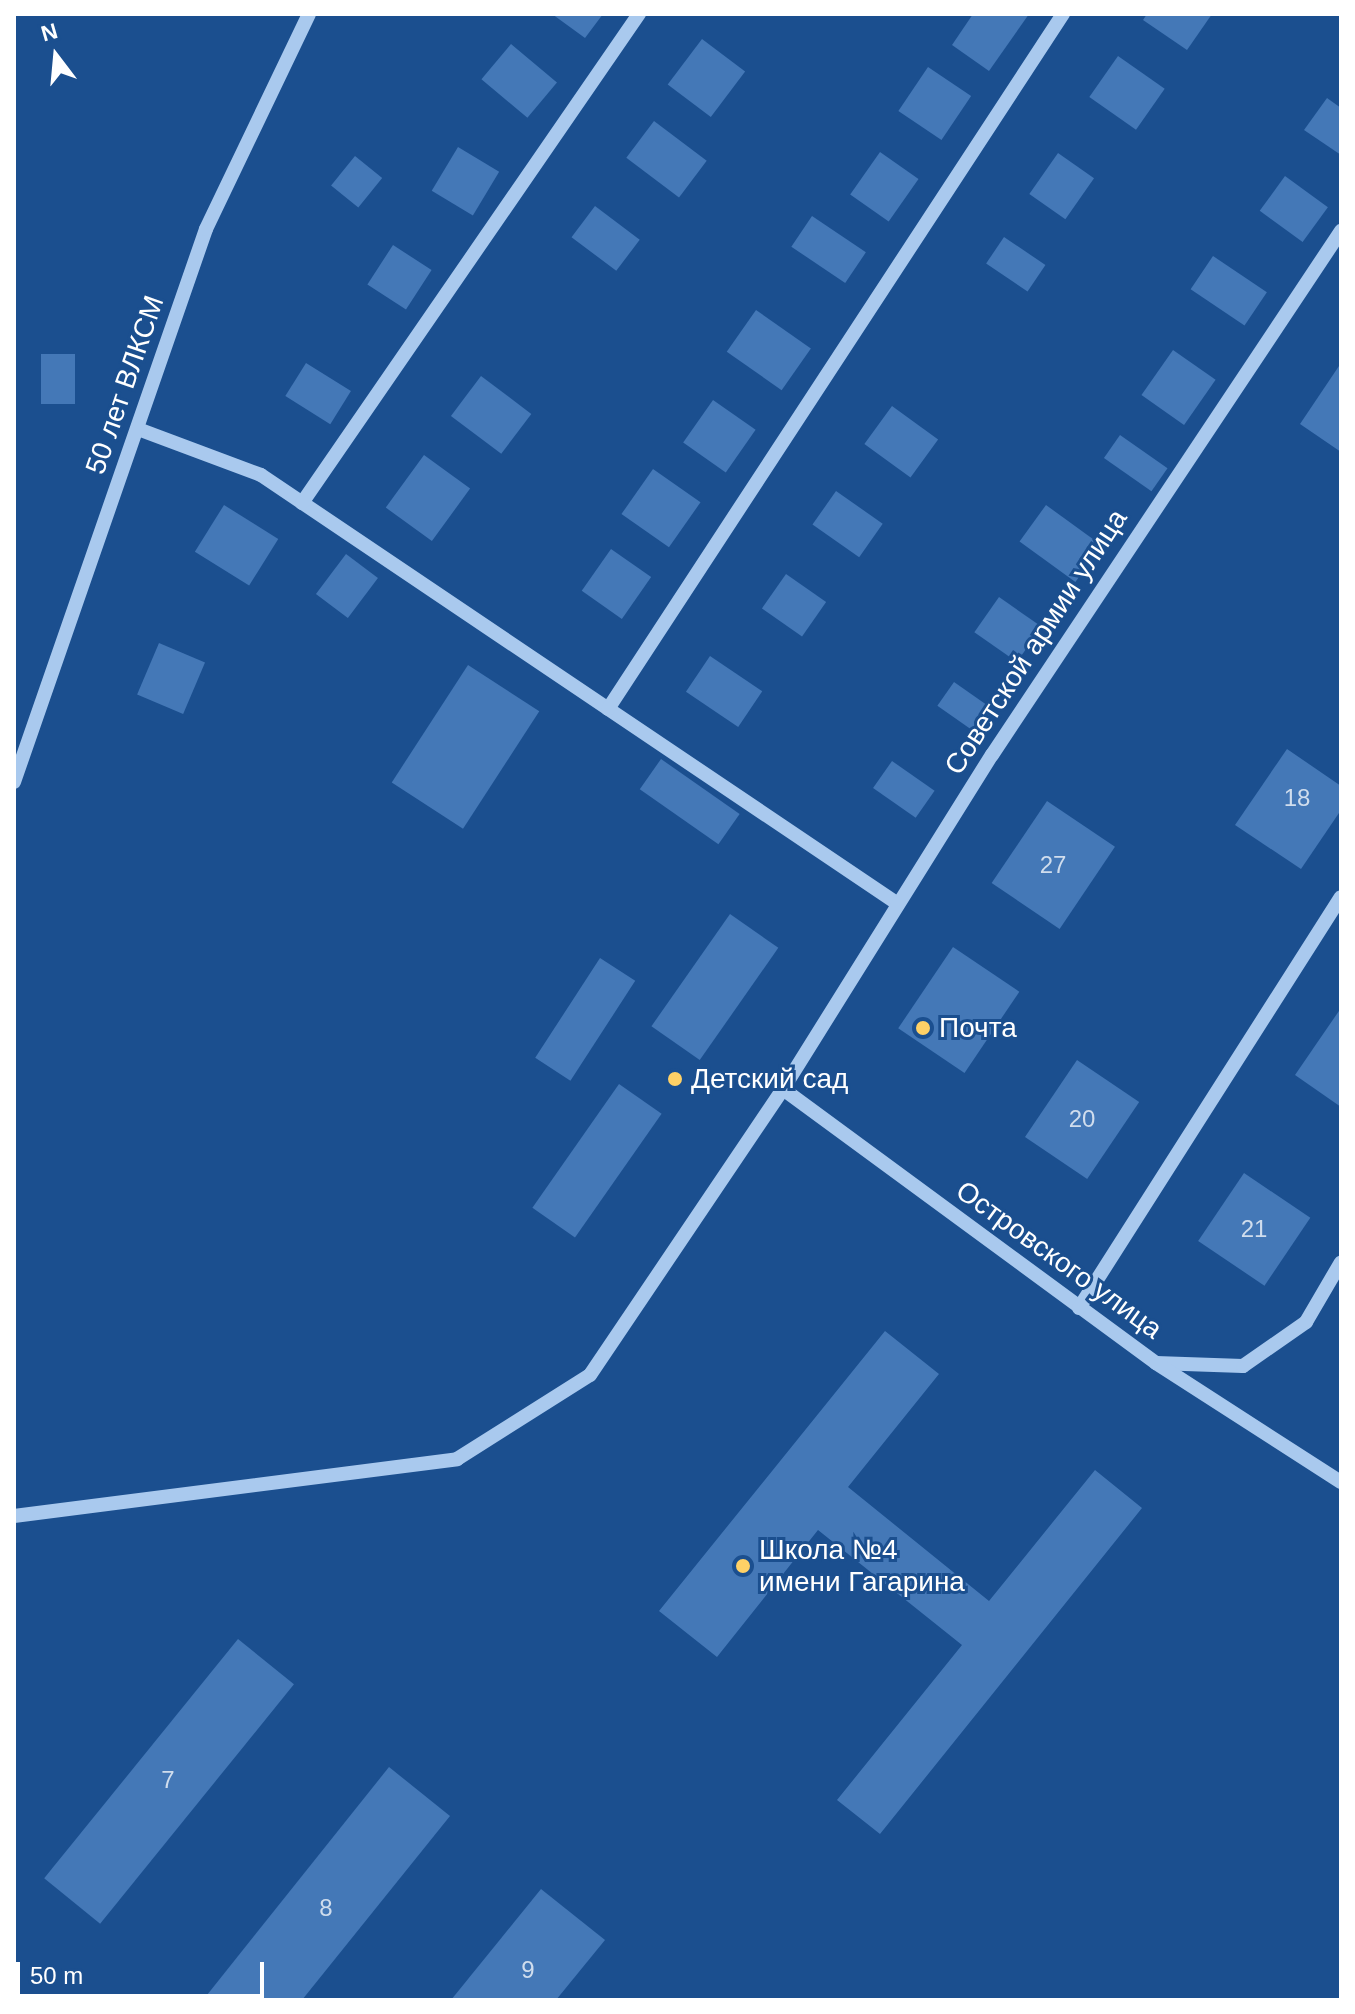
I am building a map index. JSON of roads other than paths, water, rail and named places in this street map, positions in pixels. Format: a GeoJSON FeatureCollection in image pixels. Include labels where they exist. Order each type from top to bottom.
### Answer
{"type":"FeatureCollection","features":[{"type":"Feature","properties":{"kind":"street","name":"50 лет ВЛКСМ"},"geometry":{"type":"LineString","coordinates":[[14,782],[206,229],[309,14]]}},
{"type":"Feature","properties":{"kind":"street"},"geometry":{"type":"LineString","coordinates":[[302,503],[639,14]]}},
{"type":"Feature","properties":{"kind":"street"},"geometry":{"type":"LineString","coordinates":[[608,709],[1063,14]]}},
{"type":"Feature","properties":{"kind":"street","name":"Советской армии улица"},"geometry":{"type":"LineString","coordinates":[[14,1516],[457,1459],[590,1375],[783,1089],[898,904],[1341,231]]}},
{"type":"Feature","properties":{"kind":"street"},"geometry":{"type":"LineString","coordinates":[[138,429],[261,475],[898,904]]}},
{"type":"Feature","properties":{"kind":"street"},"geometry":{"type":"LineString","coordinates":[[1079,1308],[1341,897]]}},
{"type":"Feature","properties":{"kind":"street","name":"Островского улица"},"geometry":{"type":"LineString","coordinates":[[783,1089],[1156,1363],[1243,1366],[1306,1322],[1341,1262]]}},
{"type":"Feature","properties":{"kind":"street"},"geometry":{"type":"LineString","coordinates":[[1156,1363],[1341,1482]]}},
{"type":"Feature","properties":{"kind":"place","name":"Почта"},"geometry":{"type":"Point","coordinates":[923,1028]}},
{"type":"Feature","properties":{"kind":"place","name":"Детский сад"},"geometry":{"type":"Point","coordinates":[675,1079]}},
{"type":"Feature","properties":{"kind":"place","name":"Школа №4 имени Гагарина"},"geometry":{"type":"Point","coordinates":[743,1566]}}]}
